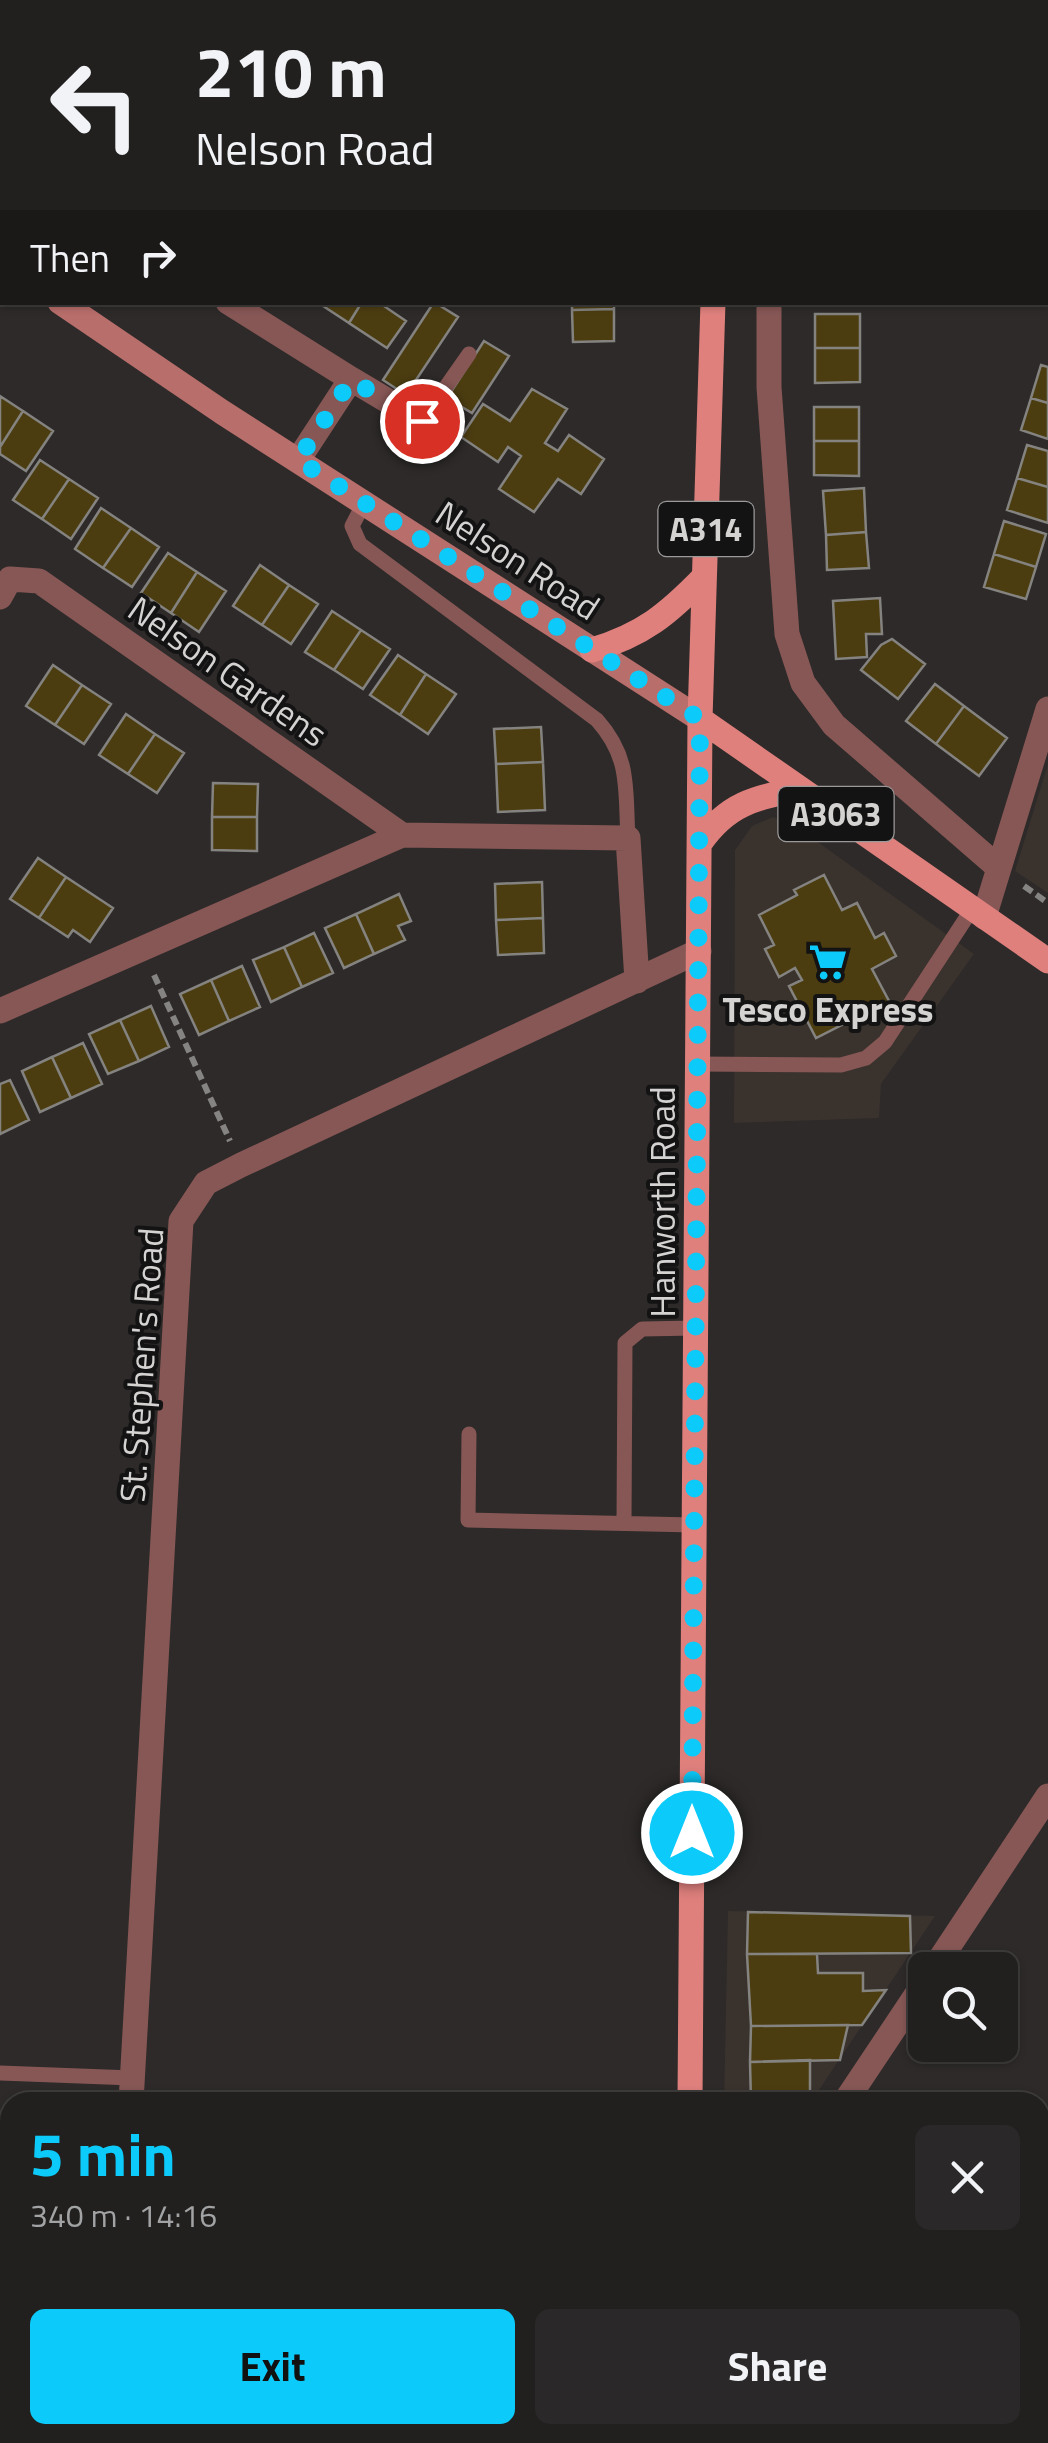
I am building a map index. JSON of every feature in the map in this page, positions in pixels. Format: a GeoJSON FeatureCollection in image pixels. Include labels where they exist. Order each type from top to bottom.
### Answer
{"type":"FeatureCollection","features":[{"type":"Feature","properties":{"kind":"main road","name":"Nelson Road"},"geometry":{"type":"LineString","coordinates":[[64,305],[164,374],[700,719]]}},
{"type":"Feature","properties":{"kind":"main road","name":"Hanworth Road"},"geometry":{"type":"LineString","coordinates":[[690,2092],[700,719],[713,305]]}},
{"type":"Feature","properties":{"kind":"main road"},"geometry":{"type":"LineString","coordinates":[[592,650],[648,628],[704,577]]}},
{"type":"Feature","properties":{"kind":"main road","name":"A3063"},"geometry":{"type":"LineString","coordinates":[[700,719],[1048,961]]}},
{"type":"Feature","properties":{"kind":"main road"},"geometry":{"type":"LineString","coordinates":[[700,843],[714,822],[736,807],[800,789]]}},
{"type":"Feature","properties":{"kind":"street"},"geometry":{"type":"LineString","coordinates":[[233,305],[429,425]]}},
{"type":"Feature","properties":{"kind":"street"},"geometry":{"type":"LineString","coordinates":[[769,305],[768,387],[787,634],[804,683],[834,725],[998,868]]}},
{"type":"Feature","properties":{"kind":"street"},"geometry":{"type":"LineString","coordinates":[[298,460],[351,380]]}},
{"type":"Feature","properties":{"kind":"street","name":"Nelson Gardens"},"geometry":{"type":"LineString","coordinates":[[3,577],[39,581],[402,834]]}},
{"type":"Feature","properties":{"kind":"street"},"geometry":{"type":"LineString","coordinates":[[978,913],[998,868],[1048,709]]}},
{"type":"Feature","properties":{"kind":"street"},"geometry":{"type":"LineString","coordinates":[[0,1011],[402,834],[628,838],[637,981]]}},
{"type":"Feature","properties":{"kind":"street","name":"St. Stephen's Road"},"geometry":{"type":"LineString","coordinates":[[132,2090],[181,1221],[206,1183],[699,950]]}},
{"type":"Feature","properties":{"kind":"street"},"geometry":{"type":"LineString","coordinates":[[945,1952],[1048,1796]]}},
{"type":"Feature","properties":{"kind":"street"},"geometry":{"type":"LineString","coordinates":[[852,2092],[908,2008]]}},
{"type":"Feature","properties":{"kind":"lane"},"geometry":{"type":"LineString","coordinates":[[429,425],[469,354]]}},
{"type":"Feature","properties":{"kind":"lane"},"geometry":{"type":"LineString","coordinates":[[364,503],[352,526],[360,544],[596,720],[616,742],[624,770],[628,838]]}},
{"type":"Feature","properties":{"kind":"lane"},"geometry":{"type":"LineString","coordinates":[[698,1064],[840,1065],[866,1058],[885,1042],[978,913]]}},
{"type":"Feature","properties":{"kind":"lane"},"geometry":{"type":"LineString","coordinates":[[624,1523],[626,1342],[642,1328],[696,1328]]}},
{"type":"Feature","properties":{"kind":"lane"},"geometry":{"type":"LineString","coordinates":[[469,1434],[468,1520],[695,1525]]}},
{"type":"Feature","properties":{"kind":"lane"},"geometry":{"type":"LineString","coordinates":[[0,2073],[132,2090]]}},
{"type":"Feature","properties":{"kind":"path"},"geometry":{"type":"LineString","coordinates":[[142,949],[241,1165]]}},
{"type":"Feature","properties":{"kind":"shaded area"},"geometry":{"type":"Polygon","coordinates":[[[1048,764],[1048,893],[1015,871],[1048,764]]]}},
{"type":"Feature","properties":{"kind":"shaded area"},"geometry":{"type":"Polygon","coordinates":[[[773,817],[794,825],[974,954],[881,1084],[879,1118],[734,1123],[735,850],[752,826],[773,817]]]}},
{"type":"Feature","properties":{"kind":"shaded area"},"geometry":{"type":"Polygon","coordinates":[[[728,1911],[935,1916],[908,1952],[818,2092],[724,2092],[728,1911]]]}},
{"type":"Feature","properties":{"kind":"building"},"geometry":{"type":"Polygon","coordinates":[[[322,305],[360,305],[349,323],[322,305]]]}},
{"type":"Feature","properties":{"kind":"building"},"geometry":{"type":"Polygon","coordinates":[[[360,305],[382,305],[406,321],[387,348],[349,323],[360,305]]]}},
{"type":"Feature","properties":{"kind":"building"},"geometry":{"type":"Polygon","coordinates":[[[432,305],[458,317],[406,395],[383,380],[432,305]]]}},
{"type":"Feature","properties":{"kind":"building"},"geometry":{"type":"Polygon","coordinates":[[[572,305],[614,305],[614,309],[572,310],[572,305]]]}},
{"type":"Feature","properties":{"kind":"building"},"geometry":{"type":"Polygon","coordinates":[[[614,309],[614,341],[573,342],[572,310],[614,309]]]}},
{"type":"Feature","properties":{"kind":"building"},"geometry":{"type":"Polygon","coordinates":[[[815,314],[860,314],[860,348],[815,348],[815,314]]]}},
{"type":"Feature","properties":{"kind":"building"},"geometry":{"type":"Polygon","coordinates":[[[484,341],[509,356],[472,413],[447,398],[484,341]]]}},
{"type":"Feature","properties":{"kind":"building"},"geometry":{"type":"Polygon","coordinates":[[[815,348],[860,348],[860,382],[815,383],[815,348]]]}},
{"type":"Feature","properties":{"kind":"building"},"geometry":{"type":"Polygon","coordinates":[[[1041,365],[1048,367],[1048,403],[1031,398],[1041,365]]]}},
{"type":"Feature","properties":{"kind":"building"},"geometry":{"type":"Polygon","coordinates":[[[532,389],[567,409],[545,443],[558,451],[569,435],[604,459],[581,494],[558,479],[534,512],[499,489],[521,456],[508,447],[498,462],[461,437],[483,404],[510,421],[532,389]]]}},
{"type":"Feature","properties":{"kind":"building"},"geometry":{"type":"Polygon","coordinates":[[[0,396],[23,411],[0,447],[0,396]]]}},
{"type":"Feature","properties":{"kind":"building"},"geometry":{"type":"Polygon","coordinates":[[[1031,398],[1048,403],[1048,439],[1021,430],[1031,398]]]}},
{"type":"Feature","properties":{"kind":"building"},"geometry":{"type":"Polygon","coordinates":[[[814,407],[859,407],[859,441],[814,441],[814,407]]]}},
{"type":"Feature","properties":{"kind":"building"},"geometry":{"type":"Polygon","coordinates":[[[23,411],[53,431],[26,471],[0,454],[0,447],[23,411]]]}},
{"type":"Feature","properties":{"kind":"building"},"geometry":{"type":"Polygon","coordinates":[[[814,441],[859,441],[859,476],[814,475],[814,441]]]}},
{"type":"Feature","properties":{"kind":"building"},"geometry":{"type":"Polygon","coordinates":[[[1027,445],[1048,451],[1048,487],[1017,478],[1027,445]]]}},
{"type":"Feature","properties":{"kind":"building"},"geometry":{"type":"Polygon","coordinates":[[[40,460],[69,479],[42,519],[13,500],[40,460]]]}},
{"type":"Feature","properties":{"kind":"building"},"geometry":{"type":"Polygon","coordinates":[[[1017,478],[1048,487],[1048,523],[1007,510],[1017,478]]]}},
{"type":"Feature","properties":{"kind":"building"},"geometry":{"type":"Polygon","coordinates":[[[69,479],[98,498],[71,539],[42,519],[69,479]]]}},
{"type":"Feature","properties":{"kind":"building"},"geometry":{"type":"Polygon","coordinates":[[[864,488],[866,532],[826,535],[823,491],[864,488]]]}},
{"type":"Feature","properties":{"kind":"building"},"geometry":{"type":"Polygon","coordinates":[[[101,508],[131,528],[103,568],[75,549],[101,508]]]}},
{"type":"Feature","properties":{"kind":"building"},"geometry":{"type":"Polygon","coordinates":[[[1004,521],[1046,534],[1036,567],[994,554],[1004,521]]]}},
{"type":"Feature","properties":{"kind":"building"},"geometry":{"type":"Polygon","coordinates":[[[131,528],[159,547],[132,587],[103,568],[131,528]]]}},
{"type":"Feature","properties":{"kind":"building"},"geometry":{"type":"Polygon","coordinates":[[[866,532],[869,568],[827,570],[826,535],[866,532]]]}},
{"type":"Feature","properties":{"kind":"building"},"geometry":{"type":"Polygon","coordinates":[[[168,553],[197,572],[171,613],[141,593],[168,553]]]}},
{"type":"Feature","properties":{"kind":"building"},"geometry":{"type":"Polygon","coordinates":[[[994,554],[1036,567],[1026,599],[984,587],[994,554]]]}},
{"type":"Feature","properties":{"kind":"building"},"geometry":{"type":"Polygon","coordinates":[[[260,565],[289,585],[262,625],[233,606],[260,565]]]}},
{"type":"Feature","properties":{"kind":"building"},"geometry":{"type":"Polygon","coordinates":[[[197,572],[226,591],[199,632],[171,613],[197,572]]]}},
{"type":"Feature","properties":{"kind":"building"},"geometry":{"type":"Polygon","coordinates":[[[289,585],[318,604],[291,644],[262,625],[289,585]]]}},
{"type":"Feature","properties":{"kind":"building"},"geometry":{"type":"Polygon","coordinates":[[[880,598],[882,634],[866,634],[867,657],[836,659],[833,601],[880,598]]]}},
{"type":"Feature","properties":{"kind":"building"},"geometry":{"type":"Polygon","coordinates":[[[332,611],[361,630],[334,670],[305,652],[332,611]]]}},
{"type":"Feature","properties":{"kind":"building"},"geometry":{"type":"Polygon","coordinates":[[[361,630],[390,649],[363,689],[334,670],[361,630]]]}},
{"type":"Feature","properties":{"kind":"building"},"geometry":{"type":"Polygon","coordinates":[[[892,639],[925,664],[898,699],[861,670],[881,645],[892,639]]]}},
{"type":"Feature","properties":{"kind":"building"},"geometry":{"type":"Polygon","coordinates":[[[398,655],[426,674],[400,715],[370,695],[398,655]]]}},
{"type":"Feature","properties":{"kind":"building"},"geometry":{"type":"Polygon","coordinates":[[[53,665],[82,685],[55,725],[26,706],[53,665]]]}},
{"type":"Feature","properties":{"kind":"building"},"geometry":{"type":"Polygon","coordinates":[[[426,674],[456,694],[428,734],[400,715],[426,674]]]}},
{"type":"Feature","properties":{"kind":"building"},"geometry":{"type":"Polygon","coordinates":[[[935,684],[964,706],[936,744],[906,721],[935,684]]]}},
{"type":"Feature","properties":{"kind":"building"},"geometry":{"type":"Polygon","coordinates":[[[82,685],[111,704],[84,744],[55,725],[82,685]]]}},
{"type":"Feature","properties":{"kind":"building"},"geometry":{"type":"Polygon","coordinates":[[[964,706],[1007,738],[979,776],[936,744],[964,706]]]}},
{"type":"Feature","properties":{"kind":"building"},"geometry":{"type":"Polygon","coordinates":[[[126,714],[155,734],[128,774],[99,755],[126,714]]]}},
{"type":"Feature","properties":{"kind":"building"},"geometry":{"type":"Polygon","coordinates":[[[541,727],[543,762],[496,764],[494,729],[541,727]]]}},
{"type":"Feature","properties":{"kind":"building"},"geometry":{"type":"Polygon","coordinates":[[[155,734],[184,753],[157,793],[128,774],[155,734]]]}},
{"type":"Feature","properties":{"kind":"building"},"geometry":{"type":"Polygon","coordinates":[[[543,762],[545,810],[498,812],[496,764],[543,762]]]}},
{"type":"Feature","properties":{"kind":"building"},"geometry":{"type":"Polygon","coordinates":[[[213,783],[258,784],[257,817],[212,817],[213,783]]]}},
{"type":"Feature","properties":{"kind":"building"},"geometry":{"type":"Polygon","coordinates":[[[212,817],[257,817],[257,851],[212,850],[212,817]]]}},
{"type":"Feature","properties":{"kind":"building"},"geometry":{"type":"Polygon","coordinates":[[[38,858],[66,877],[39,918],[10,899],[38,858]]]}},
{"type":"Feature","properties":{"kind":"building","name":"Tesco Express"},"geometry":{"type":"Polygon","coordinates":[[[824,875],[842,910],[857,903],[875,938],[884,933],[896,956],[872,969],[889,1001],[816,1038],[789,986],[802,980],[795,968],[779,977],[765,949],[774,945],[759,915],[824,875]]]}},
{"type":"Feature","properties":{"kind":"building"},"geometry":{"type":"Polygon","coordinates":[[[66,877],[113,908],[90,942],[73,930],[68,937],[39,918],[66,877]]]}},
{"type":"Feature","properties":{"kind":"building"},"geometry":{"type":"Polygon","coordinates":[[[542,882],[543,918],[496,920],[495,884],[542,882]]]}},
{"type":"Feature","properties":{"kind":"building"},"geometry":{"type":"Polygon","coordinates":[[[399,894],[411,921],[398,926],[405,940],[374,954],[356,914],[399,894]]]}},
{"type":"Feature","properties":{"kind":"building"},"geometry":{"type":"Polygon","coordinates":[[[356,914],[374,954],[344,968],[325,928],[356,914]]]}},
{"type":"Feature","properties":{"kind":"building"},"geometry":{"type":"Polygon","coordinates":[[[543,918],[544,953],[498,955],[496,920],[543,918]]]}},
{"type":"Feature","properties":{"kind":"building"},"geometry":{"type":"Polygon","coordinates":[[[314,933],[333,973],[302,987],[284,947],[314,933]]]}},
{"type":"Feature","properties":{"kind":"building"},"geometry":{"type":"Polygon","coordinates":[[[284,947],[302,987],[271,1002],[253,960],[284,947]]]}},
{"type":"Feature","properties":{"kind":"building"},"geometry":{"type":"Polygon","coordinates":[[[242,966],[260,1007],[229,1021],[211,980],[242,966]]]}},
{"type":"Feature","properties":{"kind":"building"},"geometry":{"type":"Polygon","coordinates":[[[211,980],[229,1021],[199,1035],[180,994],[211,980]]]}},
{"type":"Feature","properties":{"kind":"building"},"geometry":{"type":"Polygon","coordinates":[[[151,1006],[169,1047],[139,1061],[120,1020],[151,1006]]]}},
{"type":"Feature","properties":{"kind":"building"},"geometry":{"type":"Polygon","coordinates":[[[120,1020],[139,1061],[108,1074],[89,1034],[120,1020]]]}},
{"type":"Feature","properties":{"kind":"building"},"geometry":{"type":"Polygon","coordinates":[[[83,1043],[102,1084],[71,1098],[52,1057],[83,1043]]]}},
{"type":"Feature","properties":{"kind":"building"},"geometry":{"type":"Polygon","coordinates":[[[52,1057],[71,1098],[40,1112],[22,1071],[52,1057]]]}},
{"type":"Feature","properties":{"kind":"building"},"geometry":{"type":"Polygon","coordinates":[[[10,1080],[29,1120],[0,1134],[0,1084],[10,1080]]]}},
{"type":"Feature","properties":{"kind":"building"},"geometry":{"type":"Polygon","coordinates":[[[748,1912],[910,1916],[908,1953],[747,1954],[748,1912]]]}},
{"type":"Feature","properties":{"kind":"building"},"geometry":{"type":"Polygon","coordinates":[[[747,1954],[817,1954],[818,1973],[863,1973],[863,1991],[886,1990],[862,2025],[751,2026],[747,1954]]]}},
{"type":"Feature","properties":{"kind":"building"},"geometry":{"type":"Polygon","coordinates":[[[848,2025],[840,2060],[750,2062],[751,2026],[848,2025]]]}},
{"type":"Feature","properties":{"kind":"building"},"geometry":{"type":"Polygon","coordinates":[[[810,2060],[810,2092],[751,2092],[750,2062],[810,2060]]]}},
{"type":"Feature","properties":{"kind":"place","name":"Tesco Express"},"geometry":{"type":"Point","coordinates":[828,962]}},
{"type":"Feature","properties":{"kind":"route"},"geometry":{"type":"LineString","coordinates":[[422,421],[351,380],[298,460],[700,719],[692,1833]]}}]}
